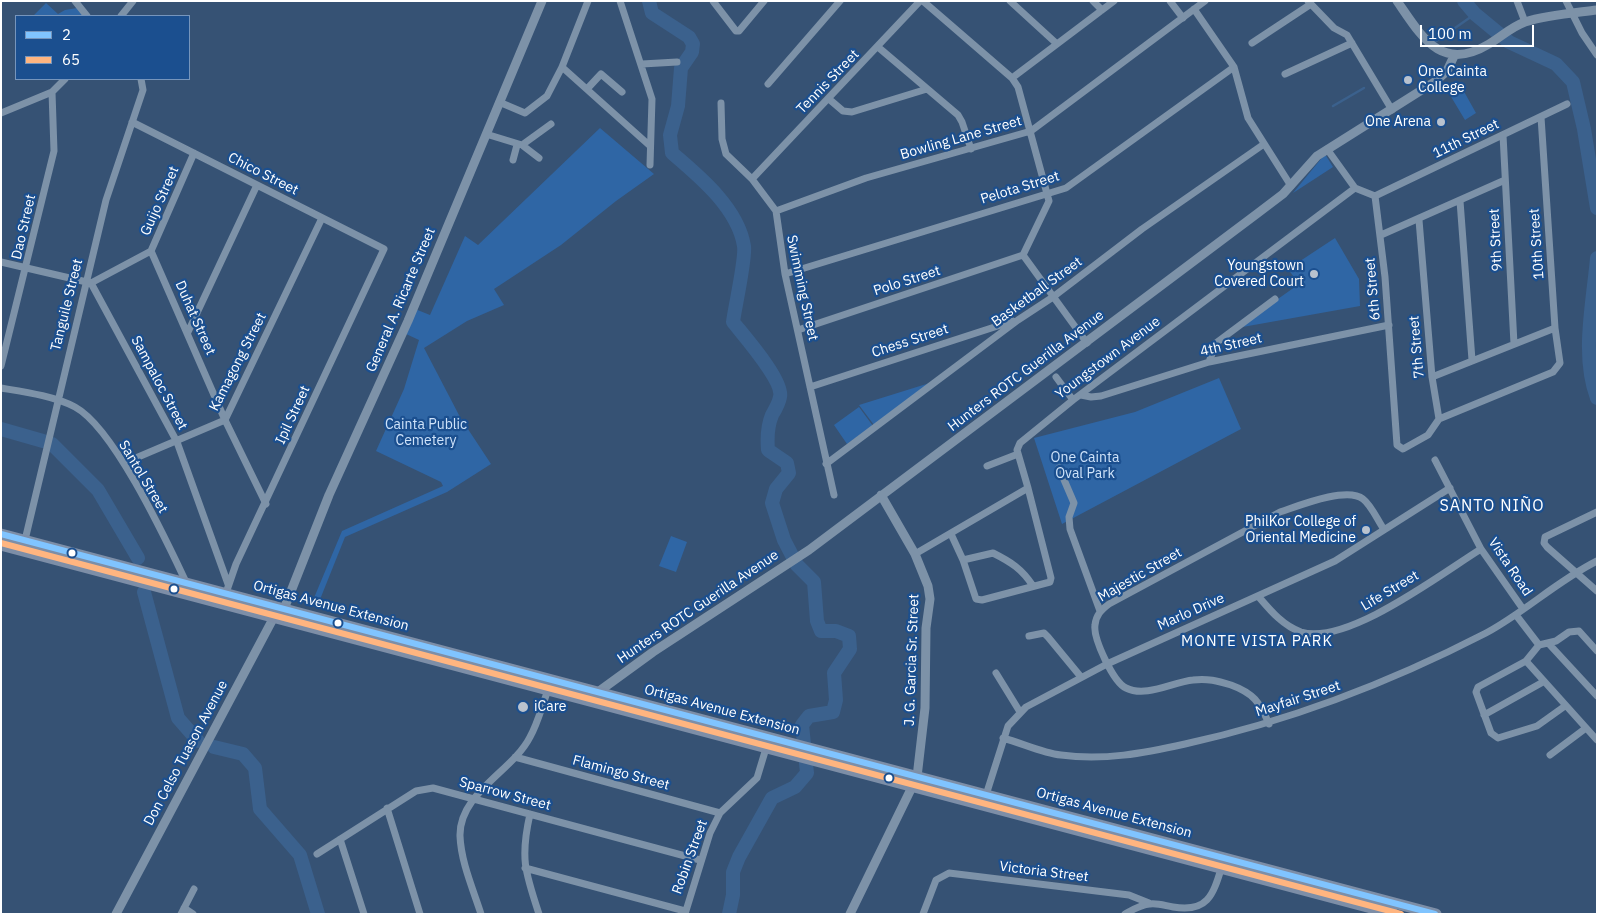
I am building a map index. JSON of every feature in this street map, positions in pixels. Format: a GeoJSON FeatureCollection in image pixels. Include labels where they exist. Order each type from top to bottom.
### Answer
{"type":"FeatureCollection","features":[{"type":"Feature","properties":{"kind":"main road","name":"Ortigas Avenue Extension"},"geometry":{"type":"LineString","coordinates":[[2,541],[24,540],[186,582],[227,589],[284,609],[598,692],[767,743],[800,758],[818,757],[1223,863],[1394,914]]}},
{"type":"Feature","properties":{"kind":"main road","name":"Ortigas Avenue Extension"},"geometry":{"type":"LineString","coordinates":[[2,541],[274,617],[548,690],[767,743],[801,746],[818,757]]}},
{"type":"Feature","properties":{"kind":"main road","name":"Ortigas Avenue Extension"},"geometry":{"type":"LineString","coordinates":[[914,782],[986,795],[1069,823]]}},
{"type":"Feature","properties":{"kind":"main road","name":"Ortigas Avenue Extension"},"geometry":{"type":"LineString","coordinates":[[1358,904],[1436,914]]}},
{"type":"Feature","properties":{"kind":"street"},"geometry":{"type":"LineString","coordinates":[[75,1],[86,15]]}},
{"type":"Feature","properties":{"kind":"street"},"geometry":{"type":"LineString","coordinates":[[122,15],[133,1]]}},
{"type":"Feature","properties":{"kind":"street","name":"General A. Ricarte Street"},"geometry":{"type":"LineString","coordinates":[[284,609],[329,494],[408,321],[542,1]]}},
{"type":"Feature","properties":{"kind":"street"},"geometry":{"type":"LineString","coordinates":[[499,102],[525,113],[544,100],[562,67],[588,1]]}},
{"type":"Feature","properties":{"kind":"street"},"geometry":{"type":"LineString","coordinates":[[620,1],[652,99],[649,145],[650,165]]}},
{"type":"Feature","properties":{"kind":"street"},"geometry":{"type":"LineString","coordinates":[[713,1],[736,31],[741,30],[764,1]]}},
{"type":"Feature","properties":{"kind":"street"},"geometry":{"type":"LineString","coordinates":[[768,84],[840,1]]}},
{"type":"Feature","properties":{"kind":"street"},"geometry":{"type":"LineString","coordinates":[[922,1],[1012,78],[1018,87],[1049,201],[1046,211],[1023,255],[1087,343]]}},
{"type":"Feature","properties":{"kind":"street","name":"Tennis Street"},"geometry":{"type":"LineString","coordinates":[[752,179],[922,1]]}},
{"type":"Feature","properties":{"kind":"street"},"geometry":{"type":"LineString","coordinates":[[1010,1],[1057,44]]}},
{"type":"Feature","properties":{"kind":"street"},"geometry":{"type":"LineString","coordinates":[[1093,1],[1102,10]]}},
{"type":"Feature","properties":{"kind":"street"},"geometry":{"type":"LineString","coordinates":[[1012,78],[1114,1]]}},
{"type":"Feature","properties":{"kind":"street"},"geometry":{"type":"LineString","coordinates":[[1170,1],[1189,14],[1234,67],[1245,113],[1291,186]]}},
{"type":"Feature","properties":{"kind":"street","name":"Bowling Lane Street"},"geometry":{"type":"LineString","coordinates":[[776,211],[866,178],[1031,131],[1205,1]]}},
{"type":"Feature","properties":{"kind":"street"},"geometry":{"type":"LineString","coordinates":[[1397,1],[1428,43],[1454,56],[1472,53],[1506,31],[1525,22],[1597,10]]}},
{"type":"Feature","properties":{"kind":"street"},"geometry":{"type":"LineString","coordinates":[[1517,1],[1525,22]]}},
{"type":"Feature","properties":{"kind":"street"},"geometry":{"type":"LineString","coordinates":[[1566,1],[1582,33],[1597,55]]}},
{"type":"Feature","properties":{"kind":"street"},"geometry":{"type":"LineString","coordinates":[[1252,43],[1310,2],[1334,28],[1347,35],[1392,110]]}},
{"type":"Feature","properties":{"kind":"street"},"geometry":{"type":"LineString","coordinates":[[1285,74],[1352,43]]}},
{"type":"Feature","properties":{"kind":"street"},"geometry":{"type":"LineString","coordinates":[[878,47],[958,115],[970,149]]}},
{"type":"Feature","properties":{"kind":"street","name":"Hunters ROTC Guerilla Avenue"},"geometry":{"type":"LineString","coordinates":[[598,692],[653,652],[809,550],[1265,209],[1291,186],[1317,156],[1436,81],[1447,71],[1454,56]]}},
{"type":"Feature","properties":{"kind":"street"},"geometry":{"type":"LineString","coordinates":[[642,64],[676,62]]}},
{"type":"Feature","properties":{"kind":"street"},"geometry":{"type":"LineString","coordinates":[[562,67],[649,145]]}},
{"type":"Feature","properties":{"kind":"street","name":"Pelota Street"},"geometry":{"type":"LineString","coordinates":[[785,274],[1066,188],[1234,67]]}},
{"type":"Feature","properties":{"kind":"street"},"geometry":{"type":"LineString","coordinates":[[587,89],[601,74],[622,92]]}},
{"type":"Feature","properties":{"kind":"street"},"geometry":{"type":"LineString","coordinates":[[1,113],[52,92],[63,80]]}},
{"type":"Feature","properties":{"kind":"street","name":"Tanguile Street"},"geometry":{"type":"LineString","coordinates":[[24,540],[57,401],[88,283],[106,200],[143,90],[141,80]]}},
{"type":"Feature","properties":{"kind":"street"},"geometry":{"type":"LineString","coordinates":[[830,99],[843,111],[852,112],[927,89]]}},
{"type":"Feature","properties":{"kind":"street","name":"Dao Street"},"geometry":{"type":"LineString","coordinates":[[1,366],[27,268],[54,151],[52,92]]}},
{"type":"Feature","properties":{"kind":"street","name":"Swimming Street"},"geometry":{"type":"LineString","coordinates":[[721,103],[722,139],[726,154],[752,179],[776,211],[785,274],[834,495]]}},
{"type":"Feature","properties":{"kind":"street","name":"11th Street"},"geometry":{"type":"LineString","coordinates":[[1375,196],[1567,104]]}},
{"type":"Feature","properties":{"kind":"street","name":"10th Street"},"geometry":{"type":"LineString","coordinates":[[1439,420],[1558,369],[1560,354],[1555,328],[1541,116]]}},
{"type":"Feature","properties":{"kind":"street","name":"Chico Street"},"geometry":{"type":"LineString","coordinates":[[132,122],[384,248]]}},
{"type":"Feature","properties":{"kind":"street"},"geometry":{"type":"LineString","coordinates":[[513,160],[520,145],[551,124]]}},
{"type":"Feature","properties":{"kind":"street"},"geometry":{"type":"LineString","coordinates":[[486,134],[520,145],[539,158]]}},
{"type":"Feature","properties":{"kind":"street","name":"9th Street"},"geometry":{"type":"LineString","coordinates":[[1502,135],[1514,344]]}},
{"type":"Feature","properties":{"kind":"street","name":"Basketball Street"},"geometry":{"type":"LineString","coordinates":[[826,464],[1018,320],[1054,297],[1142,229],[1264,144]]}},
{"type":"Feature","properties":{"kind":"street"},"geometry":{"type":"LineString","coordinates":[[1327,149],[1356,188],[1375,196]]}},
{"type":"Feature","properties":{"kind":"street","name":"Guijo Street"},"geometry":{"type":"LineString","coordinates":[[88,283],[151,252],[194,153]]}},
{"type":"Feature","properties":{"kind":"street"},"geometry":{"type":"LineString","coordinates":[[1381,235],[1419,220],[1505,180]]}},
{"type":"Feature","properties":{"kind":"street"},"geometry":{"type":"LineString","coordinates":[[188,332],[257,185]]}},
{"type":"Feature","properties":{"kind":"street","name":"Youngstown Avenue"},"geometry":{"type":"LineString","coordinates":[[1018,454],[1017,446],[1020,443],[1073,400],[1356,188]]}},
{"type":"Feature","properties":{"kind":"street","name":"6th Street"},"geometry":{"type":"LineString","coordinates":[[1375,196],[1381,235],[1399,449],[1407,449],[1428,435],[1439,420]]}},
{"type":"Feature","properties":{"kind":"street"},"geometry":{"type":"LineString","coordinates":[[1460,201],[1472,360]]}},
{"type":"Feature","properties":{"kind":"street","name":"Kamagong Street"},"geometry":{"type":"LineString","coordinates":[[124,463],[225,420],[322,218]]}},
{"type":"Feature","properties":{"kind":"street","name":"7th Street"},"geometry":{"type":"LineString","coordinates":[[1419,220],[1432,377],[1439,420]]}},
{"type":"Feature","properties":{"kind":"street","name":"Ipil Street"},"geometry":{"type":"LineString","coordinates":[[227,589],[384,248]]}},
{"type":"Feature","properties":{"kind":"street","name":"Duhat Street"},"geometry":{"type":"LineString","coordinates":[[151,252],[188,332],[225,420],[266,504]]}},
{"type":"Feature","properties":{"kind":"street","name":"Polo Street"},"geometry":{"type":"LineString","coordinates":[[798,330],[1023,255]]}},
{"type":"Feature","properties":{"kind":"street"},"geometry":{"type":"LineString","coordinates":[[1,262],[88,283]]}},
{"type":"Feature","properties":{"kind":"street","name":"Sampaloc Street"},"geometry":{"type":"LineString","coordinates":[[88,283],[177,442],[227,589]]}},
{"type":"Feature","properties":{"kind":"street"},"geometry":{"type":"LineString","coordinates":[[1209,362],[1212,349],[1216,343],[1275,300]]}},
{"type":"Feature","properties":{"kind":"street","name":"Chess Street"},"geometry":{"type":"LineString","coordinates":[[810,387],[1018,320]]}},
{"type":"Feature","properties":{"kind":"street","name":"4th Street"},"geometry":{"type":"LineString","coordinates":[[1081,395],[1101,396],[1209,362],[1389,325]]}},
{"type":"Feature","properties":{"kind":"street"},"geometry":{"type":"LineString","coordinates":[[1432,377],[1555,328]]}},
{"type":"Feature","properties":{"kind":"street"},"geometry":{"type":"LineString","coordinates":[[1212,349],[1218,360]]}},
{"type":"Feature","properties":{"kind":"street"},"geometry":{"type":"LineString","coordinates":[[1056,377],[1073,400]]}},
{"type":"Feature","properties":{"kind":"street"},"geometry":{"type":"LineString","coordinates":[[1094,385],[1101,396]]}},
{"type":"Feature","properties":{"kind":"street","name":"Santol Street"},"geometry":{"type":"LineString","coordinates":[[1,388],[75,407],[90,418],[124,463],[186,582]]}},
{"type":"Feature","properties":{"kind":"street"},"geometry":{"type":"LineString","coordinates":[[951,534],[963,560],[976,599],[982,600],[1050,582],[1051,578],[1018,454],[987,466]]}},
{"type":"Feature","properties":{"kind":"street","name":"Vista Road"},"geometry":{"type":"LineString","coordinates":[[1435,460],[1481,549],[1523,609]]}},
{"type":"Feature","properties":{"kind":"street"},"geometry":{"type":"LineString","coordinates":[[1060,468],[1074,503],[1069,517],[1072,536],[1100,610]]}},
{"type":"Feature","properties":{"kind":"street"},"geometry":{"type":"LineString","coordinates":[[915,554],[1028,488]]}},
{"type":"Feature","properties":{"kind":"street","name":"Marlo Drive"},"geometry":{"type":"LineString","coordinates":[[986,795],[1003,738],[1008,726],[1020,712],[1107,664],[1335,560],[1383,528],[1450,488]]}},
{"type":"Feature","properties":{"kind":"street","name":"Majestic Street"},"geometry":{"type":"LineString","coordinates":[[1269,724],[1262,705],[1248,693],[1215,679],[1193,680],[1147,690],[1127,689],[1119,684],[1107,664],[1094,632],[1100,610],[1280,512],[1304,504],[1345,494],[1357,495],[1365,500],[1383,528]]}},
{"type":"Feature","properties":{"kind":"street","name":"J. G. Garcia Sr. Street"},"geometry":{"type":"LineString","coordinates":[[850,914],[914,782],[925,708],[926,628],[930,599],[928,586],[915,554],[881,495]]}},
{"type":"Feature","properties":{"kind":"street"},"geometry":{"type":"LineString","coordinates":[[1597,512],[1545,537],[1547,547],[1597,591]]}},
{"type":"Feature","properties":{"kind":"street","name":"Life Street"},"geometry":{"type":"LineString","coordinates":[[1258,596],[1286,625],[1302,632],[1334,632],[1369,619],[1481,549]]}},
{"type":"Feature","properties":{"kind":"street"},"geometry":{"type":"LineString","coordinates":[[963,560],[993,553],[1013,563],[1023,571],[1033,586]]}},
{"type":"Feature","properties":{"kind":"street","name":"Mayfair Street"},"geometry":{"type":"LineString","coordinates":[[1003,738],[1060,755],[1106,757],[1150,752],[1269,724],[1345,697],[1486,633],[1516,615],[1575,572],[1597,561]]}},
{"type":"Feature","properties":{"kind":"street","name":"Don Celso Tuason Avenue"},"geometry":{"type":"LineString","coordinates":[[116,914],[274,617],[284,609]]}},
{"type":"Feature","properties":{"kind":"street"},"geometry":{"type":"LineString","coordinates":[[1516,615],[1539,645]]}},
{"type":"Feature","properties":{"kind":"street"},"geometry":{"type":"LineString","coordinates":[[1565,706],[1537,726],[1498,738],[1491,733],[1476,692],[1478,687],[1526,661],[1539,645],[1549,644],[1569,632],[1579,631],[1597,651]]}},
{"type":"Feature","properties":{"kind":"street"},"geometry":{"type":"LineString","coordinates":[[1029,636],[1044,633],[1082,677]]}},
{"type":"Feature","properties":{"kind":"street"},"geometry":{"type":"LineString","coordinates":[[1549,644],[1597,696]]}},
{"type":"Feature","properties":{"kind":"street"},"geometry":{"type":"LineString","coordinates":[[1526,661],[1597,740]]}},
{"type":"Feature","properties":{"kind":"street"},"geometry":{"type":"LineString","coordinates":[[996,673],[1020,712]]}},
{"type":"Feature","properties":{"kind":"street"},"geometry":{"type":"LineString","coordinates":[[1484,715],[1543,682]]}},
{"type":"Feature","properties":{"kind":"street"},"geometry":{"type":"LineString","coordinates":[[481,914],[465,862],[460,835],[462,823],[475,798],[530,738],[548,690]]}},
{"type":"Feature","properties":{"kind":"street"},"geometry":{"type":"LineString","coordinates":[[1550,755],[1586,728]]}},
{"type":"Feature","properties":{"kind":"street","name":"Robin Street"},"geometry":{"type":"LineString","coordinates":[[685,912],[710,833],[720,813],[757,778],[767,743]]}},
{"type":"Feature","properties":{"kind":"street","name":"Flamingo Street"},"geometry":{"type":"LineString","coordinates":[[515,756],[720,813]]}},
{"type":"Feature","properties":{"kind":"street","name":"Sparrow Street"},"geometry":{"type":"LineString","coordinates":[[317,854],[387,808],[424,788],[433,788],[700,860]]}},
{"type":"Feature","properties":{"kind":"street"},"geometry":{"type":"LineString","coordinates":[[387,808],[420,914]]}},
{"type":"Feature","properties":{"kind":"street"},"geometry":{"type":"LineString","coordinates":[[530,814],[523,851],[525,868],[539,914]]}},
{"type":"Feature","properties":{"kind":"street"},"geometry":{"type":"LineString","coordinates":[[340,839],[364,914]]}},
{"type":"Feature","properties":{"kind":"street","name":"Victoria Street"},"geometry":{"type":"LineString","coordinates":[[923,914],[936,880],[949,873],[1128,894],[1149,904],[1193,909],[1200,906],[1211,895],[1223,863]]}},
{"type":"Feature","properties":{"kind":"street"},"geometry":{"type":"LineString","coordinates":[[525,868],[685,912]]}},
{"type":"Feature","properties":{"kind":"street"},"geometry":{"type":"LineString","coordinates":[[193,914],[183,911],[194,889]]}},
{"type":"Feature","properties":{"kind":"street"},"geometry":{"type":"LineString","coordinates":[[1125,914],[1149,904]]}},
{"type":"Feature","properties":{"kind":"green space"},"geometry":{"type":"Polygon","coordinates":[[[46,3],[58,14],[65,10],[77,8],[83,15],[34,15],[46,3]]]}},
{"type":"Feature","properties":{"kind":"green space"},"geometry":{"type":"Polygon","coordinates":[[[1462,88],[1476,113],[1465,120],[1450,95],[1462,88]]]}},
{"type":"Feature","properties":{"kind":"green space","name":"Cainta Public Cemetery"},"geometry":{"type":"Polygon","coordinates":[[[600,128],[654,174],[616,201],[561,245],[494,289],[504,305],[467,321],[424,348],[460,417],[491,464],[447,492],[345,537],[317,607],[311,605],[342,531],[443,486],[441,482],[376,451],[404,389],[419,340],[404,333],[415,309],[430,315],[465,236],[478,245],[600,128]]]}},
{"type":"Feature","properties":{"kind":"green space"},"geometry":{"type":"Polygon","coordinates":[[[1325,154],[1333,167],[1293,193],[1325,154]]]}},
{"type":"Feature","properties":{"kind":"green space"},"geometry":{"type":"Polygon","coordinates":[[[1335,238],[1359,279],[1360,306],[1237,328],[1299,284],[1288,269],[1335,238]]]}},
{"type":"Feature","properties":{"kind":"green space","name":"One Cainta Oval Park"},"geometry":{"type":"Polygon","coordinates":[[[1219,378],[1241,429],[1062,524],[1034,438],[1135,412],[1219,378]]]}},
{"type":"Feature","properties":{"kind":"green space"},"geometry":{"type":"Polygon","coordinates":[[[936,381],[874,425],[859,405],[936,381]]]}},
{"type":"Feature","properties":{"kind":"green space"},"geometry":{"type":"Polygon","coordinates":[[[859,407],[873,426],[847,444],[834,425],[859,407]]]}},
{"type":"Feature","properties":{"kind":"green space"},"geometry":{"type":"Polygon","coordinates":[[[671,536],[687,542],[676,572],[659,566],[671,536]]]}},
{"type":"Feature","properties":{"kind":"waterway"},"geometry":{"type":"LineString","coordinates":[[649,1],[652,13],[689,37],[693,44],[692,52],[681,68],[678,106],[670,135],[672,153],[716,194],[726,206],[740,232],[744,252],[733,322],[770,370],[780,390],[780,397],[768,428],[768,450],[787,463],[789,473],[776,489],[772,503],[784,540],[797,565],[814,582],[817,621],[821,631],[836,631],[849,636],[850,649],[834,673],[836,700],[833,712],[809,716],[802,725],[807,773],[795,787],[772,798],[739,857],[733,872],[733,895],[729,914]]}},
{"type":"Feature","properties":{"kind":"waterway"},"geometry":{"type":"LineString","coordinates":[[1464,1],[1475,14],[1509,42],[1556,64],[1573,82],[1584,129],[1597,208]]}},
{"type":"Feature","properties":{"kind":"waterway"},"geometry":{"type":"LineString","coordinates":[[1435,42],[1475,14]]}},
{"type":"Feature","properties":{"kind":"waterway"},"geometry":{"type":"LineString","coordinates":[[1333,106],[1364,88]]}},
{"type":"Feature","properties":{"kind":"waterway"},"geometry":{"type":"LineString","coordinates":[[1597,258],[1589,347],[1592,382],[1597,398]]}},
{"type":"Feature","properties":{"kind":"waterway"},"geometry":{"type":"LineString","coordinates":[[1,429],[43,441]]}},
{"type":"Feature","properties":{"kind":"waterway"},"geometry":{"type":"LineString","coordinates":[[52,444],[98,490],[138,558]]}},
{"type":"Feature","properties":{"kind":"waterway"},"geometry":{"type":"LineString","coordinates":[[144,592],[178,718],[198,741]]}},
{"type":"Feature","properties":{"kind":"waterway"},"geometry":{"type":"LineString","coordinates":[[214,747],[243,754],[255,768],[260,809],[300,855],[318,914]]}},
{"type":"Feature","properties":{"kind":"transit line","name":"2"},"geometry":{"type":"LineString","coordinates":[[1,534],[1435,914]]}},
{"type":"Feature","properties":{"kind":"transit line","name":"65"},"geometry":{"type":"LineString","coordinates":[[1,543],[1401,914]]}},
{"type":"Feature","properties":{"kind":"place","name":"One Cainta College"},"geometry":{"type":"Point","coordinates":[1408,80]}},
{"type":"Feature","properties":{"kind":"place","name":"One Arena"},"geometry":{"type":"Point","coordinates":[1441,122]}},
{"type":"Feature","properties":{"kind":"place","name":"Youngstown Covered Court"},"geometry":{"type":"Point","coordinates":[1314,274]}},
{"type":"Feature","properties":{"kind":"place","name":"PhilKor College of Oriental Medicine"},"geometry":{"type":"Point","coordinates":[1366,530]}},
{"type":"Feature","properties":{"kind":"place","name":"iCare"},"geometry":{"type":"Point","coordinates":[523,707]}},
{"type":"Feature","properties":{"kind":"district","name":"SANTO NIÑO"},"geometry":{"type":"Point","coordinates":[1492,506]}},
{"type":"Feature","properties":{"kind":"district","name":"MONTE VISTA PARK"},"geometry":{"type":"Point","coordinates":[1257,642]}}]}
